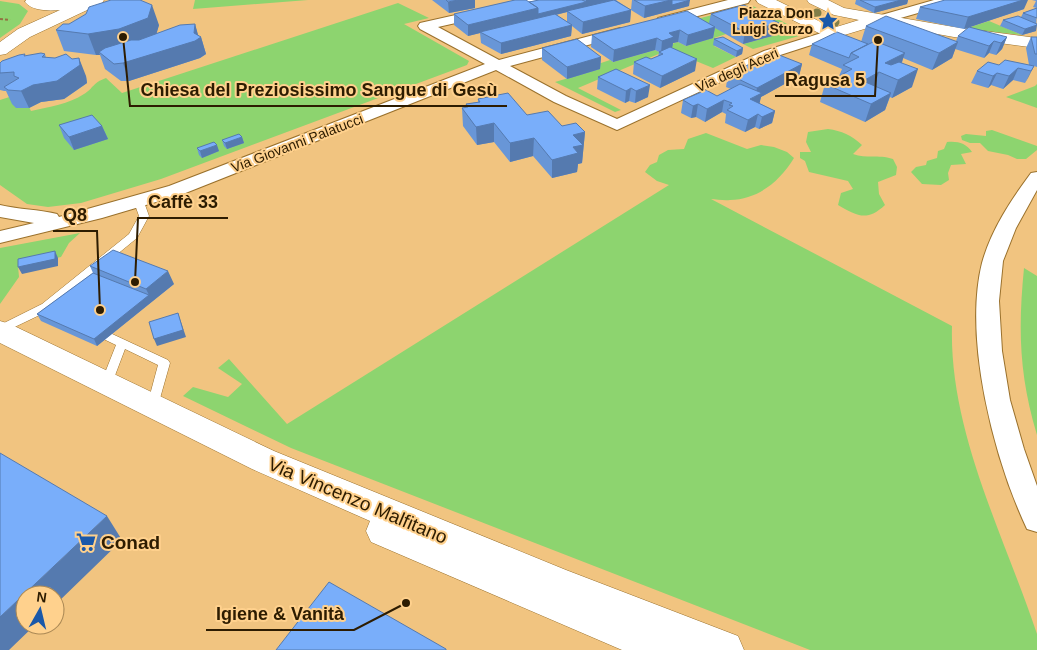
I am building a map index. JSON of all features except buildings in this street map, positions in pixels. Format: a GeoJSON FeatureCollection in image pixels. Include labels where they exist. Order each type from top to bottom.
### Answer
{"type":"FeatureCollection","features":[{"type":"Feature","properties":{"kind":"main road"},"geometry":{"type":"LineString","coordinates":[[764,0],[831,34]]}},
{"type":"Feature","properties":{"kind":"main road"},"geometry":{"type":"LineString","coordinates":[[815,0],[865,24]]}},
{"type":"Feature","properties":{"kind":"main road"},"geometry":{"type":"LineString","coordinates":[[31,1],[57,7],[94,1]]}},
{"type":"Feature","properties":{"kind":"main road"},"geometry":{"type":"LineString","coordinates":[[24,33],[38,12],[31,1]]}},
{"type":"Feature","properties":{"kind":"main road"},"geometry":{"type":"LineString","coordinates":[[0,50],[24,33],[94,1]]}},
{"type":"Feature","properties":{"kind":"main road"},"geometry":{"type":"LineString","coordinates":[[840,12],[954,32],[1035,42]]}},
{"type":"Feature","properties":{"kind":"main road","name":"Via degli Aceri"},"geometry":{"type":"LineString","coordinates":[[831,34],[883,19]]}},
{"type":"Feature","properties":{"kind":"main road","name":"Via Vincenzo Malfitano"},"geometry":{"type":"LineString","coordinates":[[0,330],[263,460],[553,582],[724,650]]}},
{"type":"Feature","properties":{"kind":"main road","name":"Via Vincenzo Malfitano"},"geometry":{"type":"LineString","coordinates":[[0,350],[250,474],[543,600],[667,650]]}},
{"type":"Feature","properties":{"kind":"street"},"geometry":{"type":"LineString","coordinates":[[496,65],[425,26],[539,0]]}},
{"type":"Feature","properties":{"kind":"street","name":"Via Giovanni Palatucci"},"geometry":{"type":"LineString","coordinates":[[95,214],[176,190],[496,65],[742,0]]}},
{"type":"Feature","properties":{"kind":"street","name":"Via degli Aceri"},"geometry":{"type":"LineString","coordinates":[[883,19],[948,0]]}},
{"type":"Feature","properties":{"kind":"street","name":"Via degli Aceri"},"geometry":{"type":"LineString","coordinates":[[496,65],[560,99],[617,125],[769,54],[831,34]]}},
{"type":"Feature","properties":{"kind":"street"},"geometry":{"type":"LineString","coordinates":[[1037,177],[1023,196],[1008,223],[993,261],[988,294],[992,369],[996,396],[1009,446],[1037,520]]}},
{"type":"Feature","properties":{"kind":"street"},"geometry":{"type":"LineString","coordinates":[[0,211],[20,216],[47,219],[95,214]]}},
{"type":"Feature","properties":{"kind":"street"},"geometry":{"type":"LineString","coordinates":[[0,237],[95,214]]}},
{"type":"Feature","properties":{"kind":"lane"},"geometry":{"type":"LineString","coordinates":[[0,330],[46,307],[134,236],[144,216],[139,202]]}},
{"type":"Feature","properties":{"kind":"lane"},"geometry":{"type":"LineString","coordinates":[[46,307],[71,319]]}},
{"type":"Feature","properties":{"kind":"lane"},"geometry":{"type":"LineString","coordinates":[[88,327],[164,363],[153,406]]}},
{"type":"Feature","properties":{"kind":"lane"},"geometry":{"type":"LineString","coordinates":[[107,383],[122,343]]}},
{"type":"Feature","properties":{"kind":"green space"},"geometry":{"type":"Polygon","coordinates":[[[195,0],[308,0],[193,9],[195,0]]]}},
{"type":"Feature","properties":{"kind":"green space"},"geometry":{"type":"Polygon","coordinates":[[[0,1],[19,4],[28,11],[20,24],[0,38],[0,1]]]}},
{"type":"Feature","properties":{"kind":"green space"},"geometry":{"type":"Polygon","coordinates":[[[398,3],[429,18],[404,24],[469,61],[467,65],[161,179],[81,203],[48,207],[27,204],[0,185],[0,100],[22,93],[31,111],[72,100],[106,78],[122,93],[398,3]]]}},
{"type":"Feature","properties":{"kind":"green space"},"geometry":{"type":"Polygon","coordinates":[[[751,5],[806,34],[753,49],[743,44],[776,35],[726,34],[714,38],[722,43],[714,46],[736,57],[713,68],[669,50],[668,45],[678,42],[686,46],[712,38],[685,22],[751,5]]]}},
{"type":"Feature","properties":{"kind":"green space"},"geometry":{"type":"Polygon","coordinates":[[[989,21],[1022,35],[964,29],[989,21]]]}},
{"type":"Feature","properties":{"kind":"green space"},"geometry":{"type":"Polygon","coordinates":[[[655,50],[661,53],[578,88],[621,110],[615,112],[555,82],[599,69],[595,65],[610,60],[613,62],[655,50]]]}},
{"type":"Feature","properties":{"kind":"green space"},"geometry":{"type":"Polygon","coordinates":[[[1037,84],[1037,108],[1006,97],[1035,86],[1037,84]]]}},
{"type":"Feature","properties":{"kind":"green space"},"geometry":{"type":"Polygon","coordinates":[[[828,129],[846,134],[862,145],[853,154],[893,159],[897,167],[896,175],[878,182],[879,194],[885,205],[873,214],[862,216],[838,205],[841,193],[853,189],[848,181],[809,172],[805,161],[800,158],[800,152],[811,152],[806,142],[808,132],[828,129]]]}},
{"type":"Feature","properties":{"kind":"green space"},"geometry":{"type":"Polygon","coordinates":[[[992,130],[1037,146],[1037,150],[1026,159],[1017,159],[988,151],[980,143],[970,143],[962,140],[961,136],[966,134],[986,136],[986,131],[992,130]]]}},
{"type":"Feature","properties":{"kind":"green space"},"geometry":{"type":"Polygon","coordinates":[[[706,133],[747,149],[761,145],[774,147],[787,152],[794,158],[775,181],[759,192],[741,199],[711,199],[952,326],[953,366],[959,405],[969,444],[981,483],[1037,634],[1037,650],[810,650],[291,448],[183,396],[193,387],[228,397],[242,384],[218,368],[229,359],[287,424],[669,185],[657,181],[645,172],[650,165],[657,162],[659,155],[668,150],[684,149],[688,139],[706,133]]]}},
{"type":"Feature","properties":{"kind":"green space"},"geometry":{"type":"Polygon","coordinates":[[[947,142],[961,143],[970,149],[972,152],[961,154],[966,164],[951,165],[948,173],[949,180],[941,185],[922,184],[911,172],[916,167],[926,165],[927,161],[937,158],[938,151],[944,149],[947,142]]]}},
{"type":"Feature","properties":{"kind":"green space"},"geometry":{"type":"Polygon","coordinates":[[[80,233],[69,243],[61,257],[18,266],[19,277],[0,304],[0,248],[80,233]]]}},
{"type":"Feature","properties":{"kind":"green space"},"geometry":{"type":"Polygon","coordinates":[[[1024,268],[1037,276],[1037,435],[1023,372],[1021,352],[1024,268]]]}},
{"type":"Feature","properties":{"kind":"place","name":"Piazza Don Luigi Sturzo"},"geometry":{"type":"Point","coordinates":[828,21]}},
{"type":"Feature","properties":{"kind":"place","name":"Chiesa del Preziosissimo Sangue di Gesù"},"geometry":{"type":"Point","coordinates":[123,37]}},
{"type":"Feature","properties":{"kind":"place","name":"Ragusa 5"},"geometry":{"type":"Point","coordinates":[878,40]}},
{"type":"Feature","properties":{"kind":"place","name":"Caffè 33"},"geometry":{"type":"Point","coordinates":[135,282]}},
{"type":"Feature","properties":{"kind":"place","name":"Q8"},"geometry":{"type":"Point","coordinates":[100,310]}},
{"type":"Feature","properties":{"kind":"place","name":"Conad"},"geometry":{"type":"Point","coordinates":[86,542]}},
{"type":"Feature","properties":{"kind":"place","name":"Igiene & Vanità"},"geometry":{"type":"Point","coordinates":[406,603]}}]}
